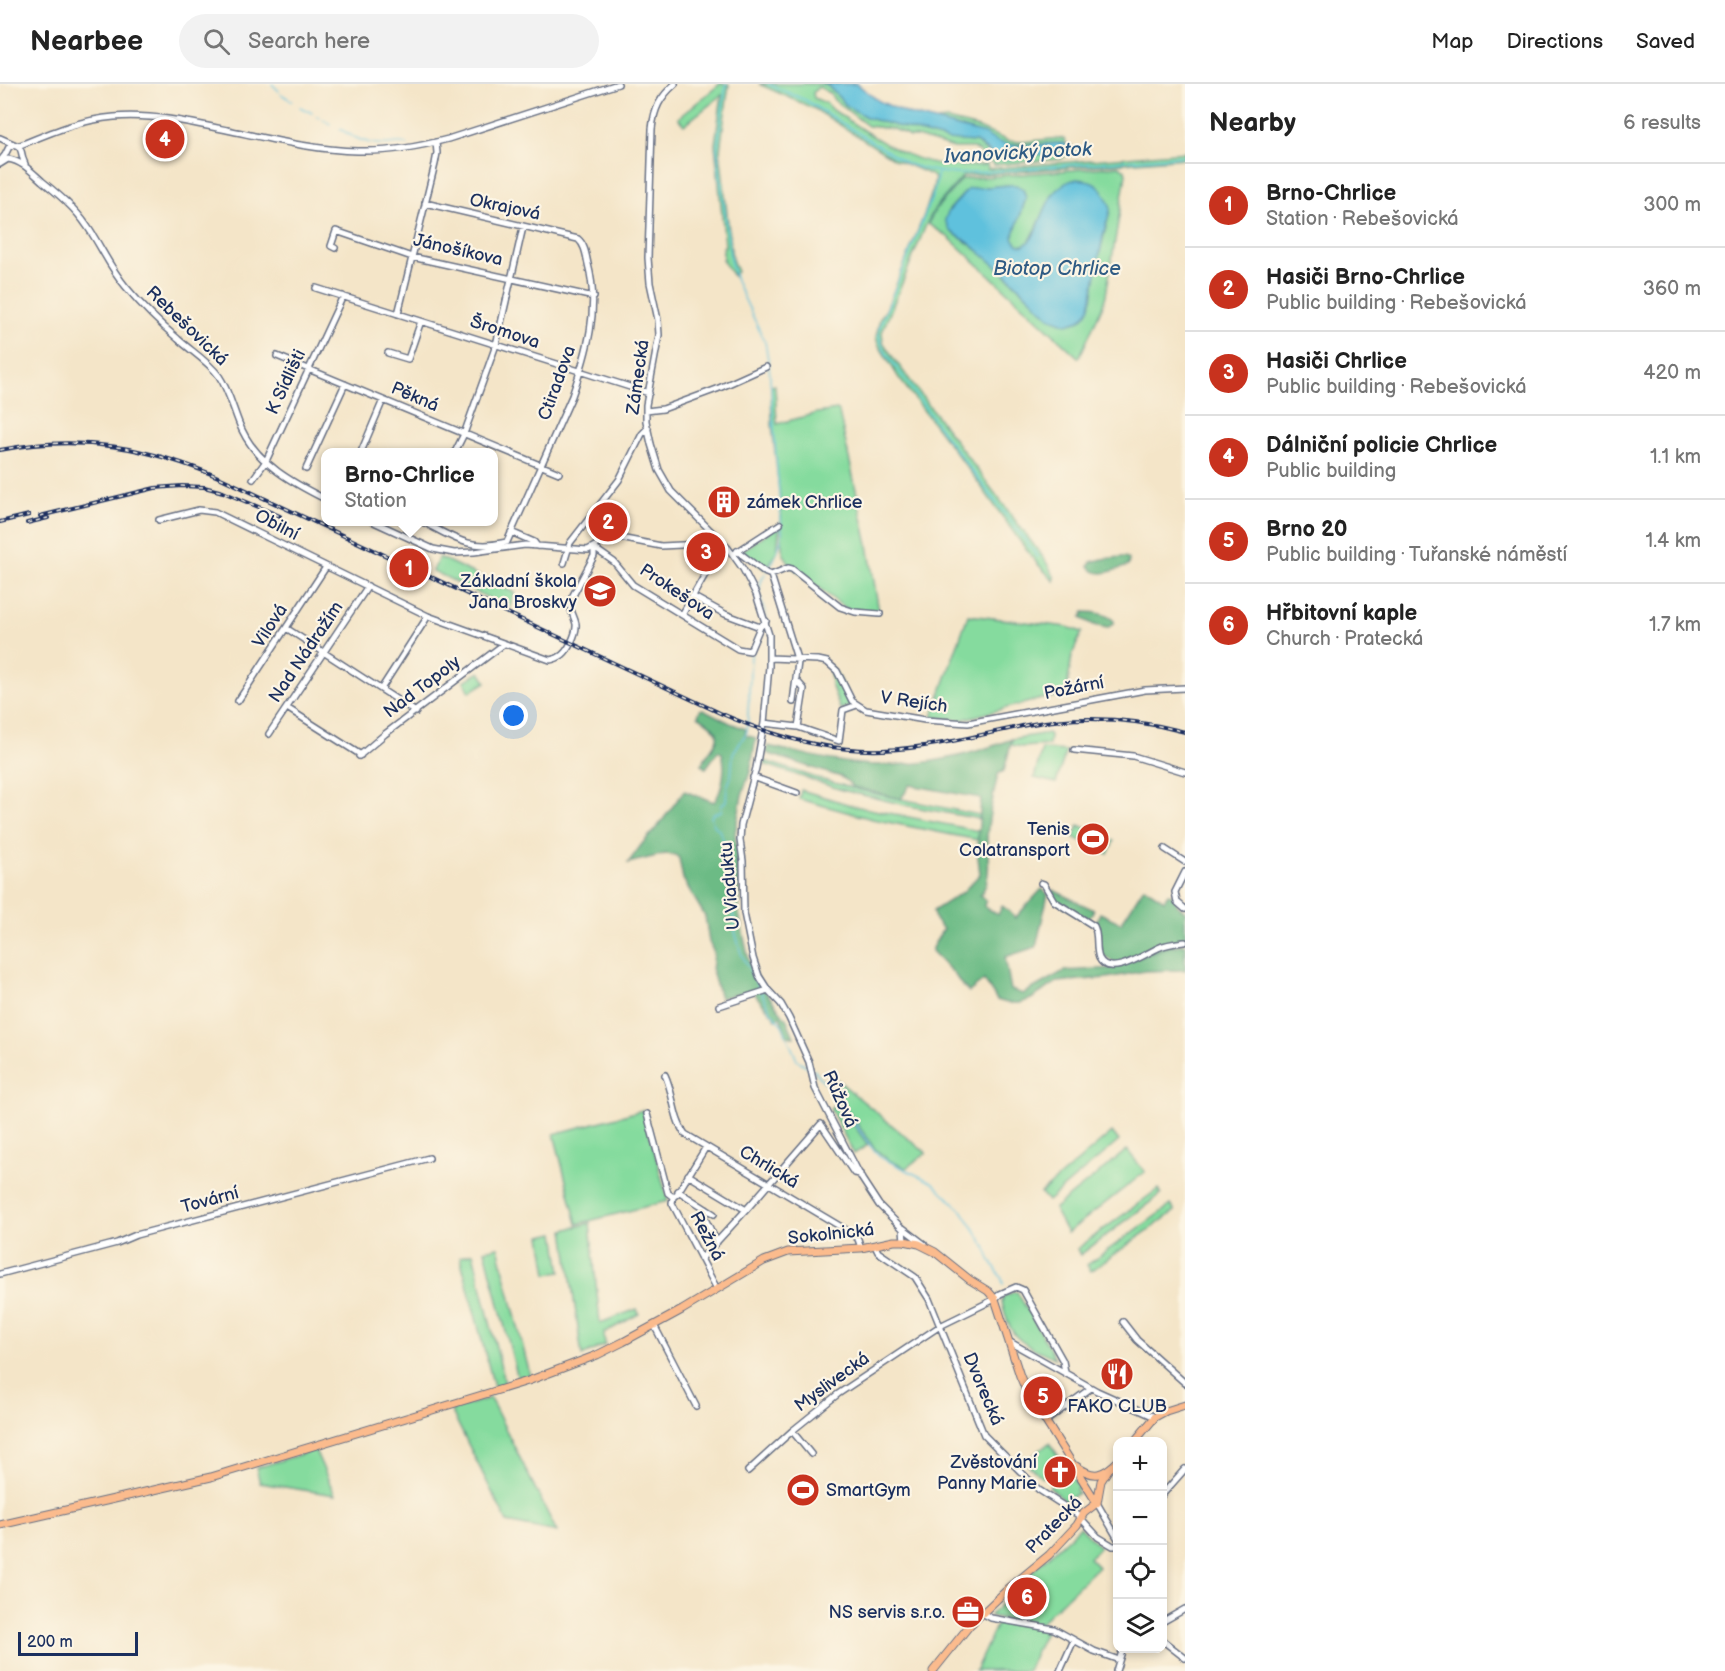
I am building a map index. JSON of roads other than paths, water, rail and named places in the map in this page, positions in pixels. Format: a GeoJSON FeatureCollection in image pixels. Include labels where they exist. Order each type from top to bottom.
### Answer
{"type":"FeatureCollection","features":[{"type":"Feature","properties":{"kind":"main road","name":"Sokolnická"},"geometry":{"type":"LineString","coordinates":[[0,1525],[211,1477],[546,1374],[597,1355],[654,1325],[764,1261],[783,1253],[861,1248],[904,1241],[929,1249],[942,1257],[995,1299]]}},
{"type":"Feature","properties":{"kind":"main road"},"geometry":{"type":"LineString","coordinates":[[995,1299],[1026,1390],[1097,1503]]}},
{"type":"Feature","properties":{"kind":"main road"},"geometry":{"type":"LineString","coordinates":[[1138,1437],[1155,1417],[1182,1406]]}},
{"type":"Feature","properties":{"kind":"main road"},"geometry":{"type":"LineString","coordinates":[[1072,1463],[1092,1474],[1101,1474],[1113,1466]]}},
{"type":"Feature","properties":{"kind":"main road","name":"Pratecká"},"geometry":{"type":"LineString","coordinates":[[933,1671],[956,1640],[982,1613],[1049,1555],[1077,1526],[1084,1513],[1097,1503],[1101,1481],[1108,1470]]}},
{"type":"Feature","properties":{"kind":"street"},"geometry":{"type":"LineString","coordinates":[[0,162],[7,150],[60,128],[80,122],[135,116],[171,119],[336,150],[389,150],[436,142],[618,84]]}},
{"type":"Feature","properties":{"kind":"street","name":"Zámecká"},"geometry":{"type":"LineString","coordinates":[[675,84],[660,99],[653,118],[648,258],[659,335],[646,411],[648,428],[659,470],[666,485],[723,543],[735,552]]}},
{"type":"Feature","properties":{"kind":"street"},"geometry":{"type":"LineString","coordinates":[[0,162],[19,158],[25,147],[36,138]]}},
{"type":"Feature","properties":{"kind":"street"},"geometry":{"type":"LineString","coordinates":[[0,139],[16,145],[21,149],[21,154]]}},
{"type":"Feature","properties":{"kind":"street"},"geometry":{"type":"LineString","coordinates":[[0,139],[8,156],[13,160]]}},
{"type":"Feature","properties":{"kind":"street"},"geometry":{"type":"LineString","coordinates":[[398,314],[437,155],[436,142]]}},
{"type":"Feature","properties":{"kind":"street","name":"Rebešovická"},"geometry":{"type":"LineString","coordinates":[[21,154],[28,168],[81,217],[114,271],[145,309],[219,376],[246,438],[254,450],[292,482],[321,497]]}},
{"type":"Feature","properties":{"kind":"street","name":"Rebešovická"},"geometry":{"type":"LineString","coordinates":[[13,160],[28,168]]}},
{"type":"Feature","properties":{"kind":"street","name":"Okrajová"},"geometry":{"type":"LineString","coordinates":[[425,204],[578,239]]}},
{"type":"Feature","properties":{"kind":"street"},"geometry":{"type":"LineString","coordinates":[[457,448],[496,345],[522,227]]}},
{"type":"Feature","properties":{"kind":"street","name":"Jánošíkova"},"geometry":{"type":"LineString","coordinates":[[335,248],[331,246],[336,231],[412,256],[594,297]]}},
{"type":"Feature","properties":{"kind":"street","name":"Ctiradova"},"geometry":{"type":"LineString","coordinates":[[512,532],[572,396],[592,324],[594,297],[592,278],[582,243],[578,239]]}},
{"type":"Feature","properties":{"kind":"street","name":"Šromova"},"geometry":{"type":"LineString","coordinates":[[316,288],[649,393]]}},
{"type":"Feature","properties":{"kind":"street","name":"K Sídlišti"},"geometry":{"type":"LineString","coordinates":[[253,479],[266,461],[343,297]]}},
{"type":"Feature","properties":{"kind":"street"},"geometry":{"type":"LineString","coordinates":[[388,353],[408,359],[421,321]]}},
{"type":"Feature","properties":{"kind":"street","name":"Pěkná"},"geometry":{"type":"LineString","coordinates":[[277,356],[498,448]]}},
{"type":"Feature","properties":{"kind":"street"},"geometry":{"type":"LineString","coordinates":[[646,411],[663,409],[717,389],[766,367]]}},
{"type":"Feature","properties":{"kind":"street"},"geometry":{"type":"LineString","coordinates":[[306,469],[345,384]]}},
{"type":"Feature","properties":{"kind":"street"},"geometry":{"type":"LineString","coordinates":[[363,448],[383,400]]}},
{"type":"Feature","properties":{"kind":"street"},"geometry":{"type":"LineString","coordinates":[[564,563],[573,539],[619,480],[642,434],[648,428]]}},
{"type":"Feature","properties":{"kind":"street","name":"Pěkná"},"geometry":{"type":"LineString","coordinates":[[498,448],[559,473]]}},
{"type":"Feature","properties":{"kind":"street","name":"Obilní"},"geometry":{"type":"LineString","coordinates":[[159,520],[199,510],[215,512],[428,616],[552,660],[562,655],[576,628],[570,601],[594,556],[594,548]]}},
{"type":"Feature","properties":{"kind":"street"},"geometry":{"type":"LineString","coordinates":[[780,524],[735,552],[767,573],[798,663],[793,702]]}},
{"type":"Feature","properties":{"kind":"street"},"geometry":{"type":"LineString","coordinates":[[383,526],[433,549],[447,552],[470,553],[525,545],[588,550],[615,537],[661,546],[723,543]]}},
{"type":"Feature","properties":{"kind":"street"},"geometry":{"type":"LineString","coordinates":[[431,526],[468,544],[505,543],[512,532],[534,542],[537,546]]}},
{"type":"Feature","properties":{"kind":"street"},"geometry":{"type":"LineString","coordinates":[[682,615],[723,543]]}},
{"type":"Feature","properties":{"kind":"street","name":"Prokešova"},"geometry":{"type":"LineString","coordinates":[[594,548],[616,564],[633,585],[738,649],[750,651],[759,627]]}},
{"type":"Feature","properties":{"kind":"street","name":"U Viaduktu"},"geometry":{"type":"LineString","coordinates":[[735,552],[752,585],[766,621],[770,658],[764,723],[741,825],[744,913],[759,976],[781,1004],[797,1034]]}},
{"type":"Feature","properties":{"kind":"street","name":"Vilová"},"geometry":{"type":"LineString","coordinates":[[238,701],[326,567]]}},
{"type":"Feature","properties":{"kind":"street"},"geometry":{"type":"LineString","coordinates":[[767,573],[792,569],[840,607],[855,612],[880,614]]}},
{"type":"Feature","properties":{"kind":"street","name":"Nad Nádražím"},"geometry":{"type":"LineString","coordinates":[[269,734],[368,586]]}},
{"type":"Feature","properties":{"kind":"street"},"geometry":{"type":"LineString","coordinates":[[692,596],[725,614],[759,627],[766,621]]}},
{"type":"Feature","properties":{"kind":"street"},"geometry":{"type":"LineString","coordinates":[[381,689],[428,616]]}},
{"type":"Feature","properties":{"kind":"street"},"geometry":{"type":"LineString","coordinates":[[286,628],[416,712]]}},
{"type":"Feature","properties":{"kind":"street","name":"Nad Topoly"},"geometry":{"type":"LineString","coordinates":[[287,708],[360,756],[385,734],[504,644]]}},
{"type":"Feature","properties":{"kind":"street","name":"V Rejích"},"geometry":{"type":"LineString","coordinates":[[770,658],[820,660],[833,666],[848,695],[857,705],[872,712],[949,723],[968,723]]}},
{"type":"Feature","properties":{"kind":"street"},"geometry":{"type":"LineString","coordinates":[[796,680],[804,689],[798,727]]}},
{"type":"Feature","properties":{"kind":"street","name":"Požární"},"geometry":{"type":"LineString","coordinates":[[968,723],[1145,690],[1185,688]]}},
{"type":"Feature","properties":{"kind":"street","name":"V Rejích"},"geometry":{"type":"LineString","coordinates":[[764,723],[798,727],[839,741],[843,710],[857,705]]}},
{"type":"Feature","properties":{"kind":"street"},"geometry":{"type":"LineString","coordinates":[[1074,750],[1133,756],[1185,772]]}},
{"type":"Feature","properties":{"kind":"street"},"geometry":{"type":"LineString","coordinates":[[753,777],[797,793]]}},
{"type":"Feature","properties":{"kind":"street"},"geometry":{"type":"LineString","coordinates":[[1165,849],[1185,862]]}},
{"type":"Feature","properties":{"kind":"street"},"geometry":{"type":"LineString","coordinates":[[1185,872],[1175,892],[1177,902],[1185,909]]}},
{"type":"Feature","properties":{"kind":"street"},"geometry":{"type":"LineString","coordinates":[[1041,883],[1044,884],[1054,901],[1094,926],[1097,931],[1099,957],[1105,963],[1115,967],[1127,964],[1160,947],[1185,942]]}},
{"type":"Feature","properties":{"kind":"street"},"geometry":{"type":"LineString","coordinates":[[719,1006],[768,990]]}},
{"type":"Feature","properties":{"kind":"street","name":"Růžová"},"geometry":{"type":"LineString","coordinates":[[797,1034],[815,1088],[879,1205],[902,1228],[929,1249]]}},
{"type":"Feature","properties":{"kind":"street","name":"Chrlická"},"geometry":{"type":"LineString","coordinates":[[665,1075],[679,1124],[684,1132],[848,1231],[858,1239],[861,1248]]}},
{"type":"Feature","properties":{"kind":"street","name":"Režná"},"geometry":{"type":"LineString","coordinates":[[647,1114],[668,1193],[673,1197]]}},
{"type":"Feature","properties":{"kind":"street","name":"Růžová"},"geometry":{"type":"LineString","coordinates":[[768,1184],[820,1124],[854,1173],[860,1174]]}},
{"type":"Feature","properties":{"kind":"street","name":"Režná"},"geometry":{"type":"LineString","coordinates":[[706,1147],[673,1197],[672,1203],[717,1289]]}},
{"type":"Feature","properties":{"kind":"street","name":"Tovární"},"geometry":{"type":"LineString","coordinates":[[0,1274],[117,1243],[136,1235],[429,1158]]}},
{"type":"Feature","properties":{"kind":"street"},"geometry":{"type":"LineString","coordinates":[[688,1175],[746,1210]]}},
{"type":"Feature","properties":{"kind":"street"},"geometry":{"type":"LineString","coordinates":[[701,1259],[768,1184]]}},
{"type":"Feature","properties":{"kind":"street"},"geometry":{"type":"LineString","coordinates":[[678,1191],[714,1214]]}},
{"type":"Feature","properties":{"kind":"street"},"geometry":{"type":"LineString","coordinates":[[706,1209],[704,1217],[717,1242]]}},
{"type":"Feature","properties":{"kind":"street"},"geometry":{"type":"LineString","coordinates":[[902,1228],[904,1241]]}},
{"type":"Feature","properties":{"kind":"street","name":"Dvorecká"},"geometry":{"type":"LineString","coordinates":[[875,1246],[878,1252],[915,1277],[929,1299],[984,1435],[1039,1490],[1080,1518],[1098,1537],[1113,1546]]}},
{"type":"Feature","properties":{"kind":"street","name":"Myslivecká"},"geometry":{"type":"LineString","coordinates":[[748,1471],[838,1394],[940,1326],[1016,1287],[1023,1290],[1063,1360],[1065,1372]]}},
{"type":"Feature","properties":{"kind":"street"},"geometry":{"type":"LineString","coordinates":[[1123,1322],[1137,1340],[1185,1383]]}},
{"type":"Feature","properties":{"kind":"street"},"geometry":{"type":"LineString","coordinates":[[654,1325],[696,1406]]}},
{"type":"Feature","properties":{"kind":"street"},"geometry":{"type":"LineString","coordinates":[[1010,1342],[1091,1388],[1155,1417]]}},
{"type":"Feature","properties":{"kind":"street"},"geometry":{"type":"LineString","coordinates":[[1046,1421],[1091,1388]]}},
{"type":"Feature","properties":{"kind":"street"},"geometry":{"type":"LineString","coordinates":[[1182,1406],[1185,1400]]}},
{"type":"Feature","properties":{"kind":"street"},"geometry":{"type":"LineString","coordinates":[[792,1431],[811,1454]]}},
{"type":"Feature","properties":{"kind":"street"},"geometry":{"type":"LineString","coordinates":[[1166,1491],[1185,1469]]}},
{"type":"Feature","properties":{"kind":"street"},"geometry":{"type":"LineString","coordinates":[[1097,1503],[1113,1531]]}},
{"type":"Feature","properties":{"kind":"street"},"geometry":{"type":"LineString","coordinates":[[1167,1619],[1185,1609]]}},
{"type":"Feature","properties":{"kind":"street"},"geometry":{"type":"LineString","coordinates":[[982,1613],[991,1618],[1054,1629],[1094,1651],[1119,1660]]}},
{"type":"Feature","properties":{"kind":"street"},"geometry":{"type":"LineString","coordinates":[[1060,1671],[1074,1640]]}},
{"type":"Feature","properties":{"kind":"street"},"geometry":{"type":"LineString","coordinates":[[1167,1644],[1185,1658]]}},
{"type":"Feature","properties":{"kind":"street"},"geometry":{"type":"LineString","coordinates":[[1116,1671],[1121,1653]]}},
{"type":"Feature","properties":{"kind":"water"},"geometry":{"type":"Polygon","coordinates":[[[823,84],[857,84],[879,101],[908,114],[985,134],[1002,143],[1021,146],[1061,143],[1067,145],[1066,148],[1046,154],[1000,160],[976,142],[948,140],[868,118],[847,106],[828,86],[823,84]]]}},
{"type":"Feature","properties":{"kind":"water","name":"Biotop Chrlice"},"geometry":{"type":"Polygon","coordinates":[[[1077,179],[1086,180],[1102,190],[1110,205],[1110,211],[1090,307],[1080,320],[1067,324],[1049,317],[1007,275],[968,242],[950,231],[945,220],[948,212],[968,189],[1016,185],[1023,189],[1026,198],[1013,237],[1018,245],[1024,245],[1032,237],[1056,191],[1077,179]]]}},
{"type":"Feature","properties":{"kind":"waterway"},"geometry":{"type":"LineString","coordinates":[[272,84],[279,91]]}},
{"type":"Feature","properties":{"kind":"waterway"},"geometry":{"type":"LineString","coordinates":[[726,84],[717,149],[731,264],[736,281],[765,342],[769,365],[782,533],[777,552],[768,570]]}},
{"type":"Feature","properties":{"kind":"waterway","name":"Ivanovický potok"},"geometry":{"type":"LineString","coordinates":[[768,84],[805,100],[908,164],[939,172],[959,174],[1185,156]]}},
{"type":"Feature","properties":{"kind":"waterway"},"geometry":{"type":"LineString","coordinates":[[281,94],[289,99]]}},
{"type":"Feature","properties":{"kind":"waterway"},"geometry":{"type":"LineString","coordinates":[[300,107],[312,113]]}},
{"type":"Feature","properties":{"kind":"waterway"},"geometry":{"type":"LineString","coordinates":[[340,129],[352,136]]}},
{"type":"Feature","properties":{"kind":"waterway"},"geometry":{"type":"LineString","coordinates":[[354,137],[375,144],[408,145]]}},
{"type":"Feature","properties":{"kind":"waterway"},"geometry":{"type":"LineString","coordinates":[[1067,147],[1074,150]]}},
{"type":"Feature","properties":{"kind":"waterway"},"geometry":{"type":"LineString","coordinates":[[938,172],[934,192],[880,326],[880,340],[886,353],[947,438],[1038,557]]}},
{"type":"Feature","properties":{"kind":"waterway"},"geometry":{"type":"LineString","coordinates":[[765,574],[759,590],[767,618]]}},
{"type":"Feature","properties":{"kind":"waterway"},"geometry":{"type":"LineString","coordinates":[[759,636],[765,629]]}},
{"type":"Feature","properties":{"kind":"waterway"},"geometry":{"type":"LineString","coordinates":[[752,652],[747,732],[733,753],[726,801],[721,811],[711,817],[727,848],[735,931],[741,953],[770,1010],[782,1025],[797,1060],[807,1066]]}},
{"type":"Feature","properties":{"kind":"waterway"},"geometry":{"type":"LineString","coordinates":[[814,1070],[882,1158],[933,1183],[963,1212],[984,1244],[1003,1284]]}},
{"type":"Feature","properties":{"kind":"railway"},"geometry":{"type":"LineString","coordinates":[[0,450],[58,443],[114,446],[141,452],[223,479],[321,525]]}},
{"type":"Feature","properties":{"kind":"railway"},"geometry":{"type":"LineString","coordinates":[[40,516],[155,488],[182,486],[204,487],[223,492],[280,516]]}},
{"type":"Feature","properties":{"kind":"railway"},"geometry":{"type":"LineString","coordinates":[[0,522],[29,515]]}},
{"type":"Feature","properties":{"kind":"railway"},"geometry":{"type":"LineString","coordinates":[[27,523],[48,518]]}},
{"type":"Feature","properties":{"kind":"railway"},"geometry":{"type":"LineString","coordinates":[[323,526],[720,713],[759,729],[800,741],[862,750],[901,749],[1027,725],[1087,719],[1126,721],[1185,732]]}},
{"type":"Feature","properties":{"kind":"place","name":"Dálniční policie Chrlice"},"geometry":{"type":"Point","coordinates":[165,139]}},
{"type":"Feature","properties":{"kind":"place","name":"zámek Chrlice"},"geometry":{"type":"Point","coordinates":[724,502]}},
{"type":"Feature","properties":{"kind":"place","name":"Hasiči Brno-Chrlice"},"geometry":{"type":"Point","coordinates":[608,522]}},
{"type":"Feature","properties":{"kind":"place","name":"Hasiči Chrlice"},"geometry":{"type":"Point","coordinates":[706,552]}},
{"type":"Feature","properties":{"kind":"place","name":"Brno-Chrlice"},"geometry":{"type":"Point","coordinates":[409,568]}},
{"type":"Feature","properties":{"kind":"place","name":"Základní škola Jana Broskvy"},"geometry":{"type":"Point","coordinates":[600,591]}},
{"type":"Feature","properties":{"kind":"place","name":"Tenis Colatransport"},"geometry":{"type":"Point","coordinates":[1093,839]}},
{"type":"Feature","properties":{"kind":"place","name":"FAKO CLUB"},"geometry":{"type":"Point","coordinates":[1117,1374]}},
{"type":"Feature","properties":{"kind":"place","name":"Brno 20"},"geometry":{"type":"Point","coordinates":[1043,1396]}},
{"type":"Feature","properties":{"kind":"place","name":"Zvěstování Panny Marie"},"geometry":{"type":"Point","coordinates":[1060,1472]}},
{"type":"Feature","properties":{"kind":"place","name":"SmartGym"},"geometry":{"type":"Point","coordinates":[803,1490]}},
{"type":"Feature","properties":{"kind":"place","name":"Hřbitovní kaple"},"geometry":{"type":"Point","coordinates":[1027,1597]}},
{"type":"Feature","properties":{"kind":"place","name":"NS servis s.r.o."},"geometry":{"type":"Point","coordinates":[968,1612]}}]}
